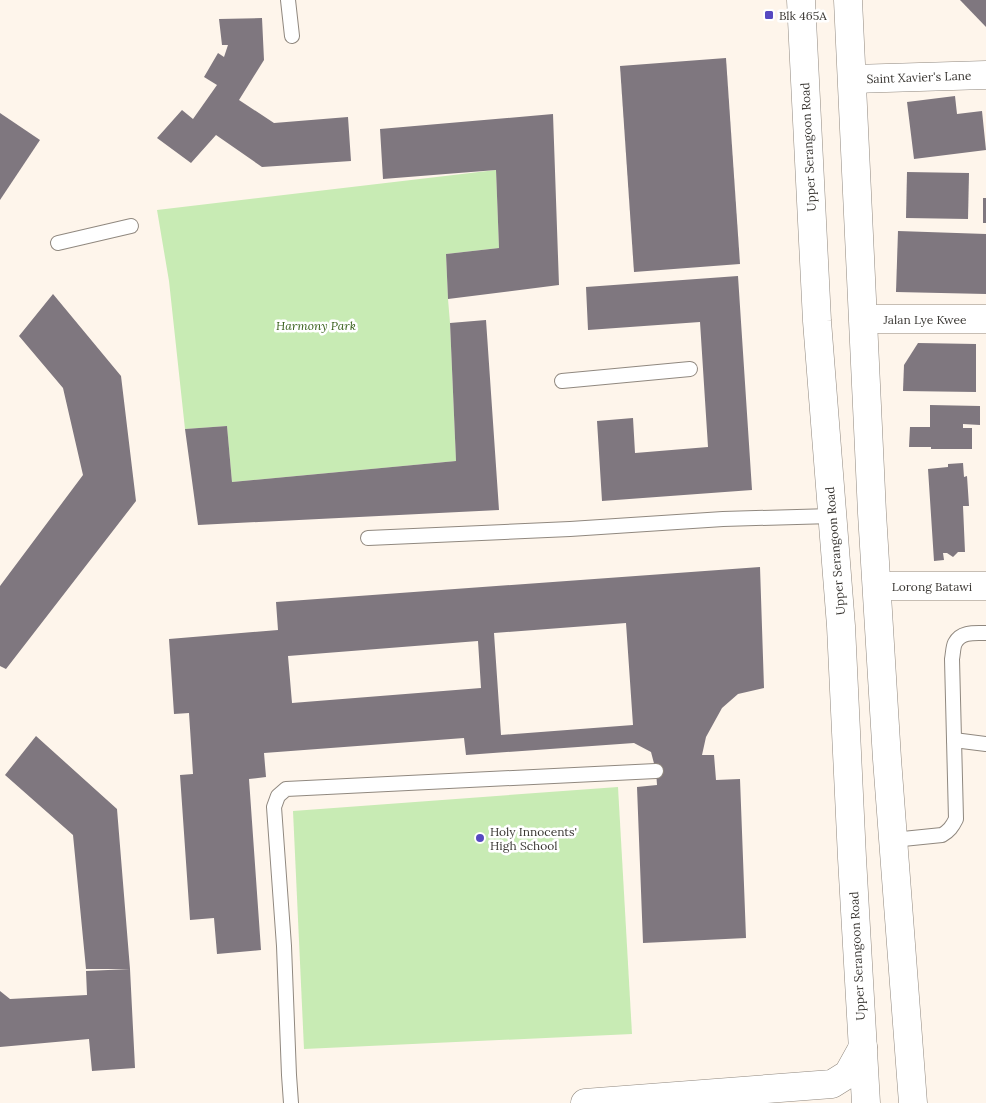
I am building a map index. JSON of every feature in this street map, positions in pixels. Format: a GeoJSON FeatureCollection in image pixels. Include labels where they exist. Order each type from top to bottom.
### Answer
{"type":"FeatureCollection","features":[{"type":"Feature","properties":{"kind":"main road","name":"Upper Serangoon Road"},"geometry":{"type":"LineString","coordinates":[[802,0],[817,321],[841,626],[866,1103]]}},
{"type":"Feature","properties":{"kind":"main road"},"geometry":{"type":"LineString","coordinates":[[848,0],[872,513],[886,749],[913,1103]]}},
{"type":"Feature","properties":{"kind":"main road","name":"Saint Xavier's Lane"},"geometry":{"type":"LineString","coordinates":[[852,79],[986,74]]}},
{"type":"Feature","properties":{"kind":"main road","name":"Jalan Lye Kwee"},"geometry":{"type":"LineString","coordinates":[[864,319],[986,319]]}},
{"type":"Feature","properties":{"kind":"main road","name":"Lorong Batawi"},"geometry":{"type":"LineString","coordinates":[[877,586],[986,586]]}},
{"type":"Feature","properties":{"kind":"main road"},"geometry":{"type":"LineString","coordinates":[[594,1103],[832,1084],[848,1074],[863,1047]]}},
{"type":"Feature","properties":{"kind":"lane"},"geometry":{"type":"LineString","coordinates":[[288,0],[292,36]]}},
{"type":"Feature","properties":{"kind":"lane"},"geometry":{"type":"LineString","coordinates":[[58,243],[131,226]]}},
{"type":"Feature","properties":{"kind":"lane"},"geometry":{"type":"LineString","coordinates":[[562,381],[690,368]]}},
{"type":"Feature","properties":{"kind":"lane"},"geometry":{"type":"LineString","coordinates":[[368,538],[570,529],[723,519],[832,516]]}},
{"type":"Feature","properties":{"kind":"lane"},"geometry":{"type":"LineString","coordinates":[[893,840],[942,835],[953,826],[956,819],[952,660],[955,642],[964,634],[986,633]]}},
{"type":"Feature","properties":{"kind":"lane"},"geometry":{"type":"LineString","coordinates":[[954,740],[986,744]]}},
{"type":"Feature","properties":{"kind":"lane"},"geometry":{"type":"LineString","coordinates":[[291,1103],[284,946],[274,807],[278,796],[286,789],[656,771]]}},
{"type":"Feature","properties":{"kind":"green space","name":"Harmony Park"},"geometry":{"type":"Polygon","coordinates":[[[496,170],[499,248],[446,254],[456,461],[232,482],[227,426],[185,429],[169,281],[157,210],[496,170]]]}},
{"type":"Feature","properties":{"kind":"green space"},"geometry":{"type":"Polygon","coordinates":[[[618,787],[632,1034],[304,1049],[293,811],[618,787]]]}},
{"type":"Feature","properties":{"kind":"building"},"geometry":{"type":"Polygon","coordinates":[[[960,0],[986,0],[986,27],[960,0]]]}},
{"type":"Feature","properties":{"kind":"building"},"geometry":{"type":"Polygon","coordinates":[[[262,18],[264,60],[239,100],[274,123],[348,117],[351,161],[262,167],[216,135],[191,163],[157,138],[182,110],[193,119],[217,85],[204,77],[218,53],[224,57],[228,45],[222,45],[219,19],[262,18]]]}},
{"type":"Feature","properties":{"kind":"building"},"geometry":{"type":"Polygon","coordinates":[[[726,58],[740,264],[634,272],[620,66],[726,58]]]}},
{"type":"Feature","properties":{"kind":"building"},"geometry":{"type":"Polygon","coordinates":[[[955,96],[957,114],[982,111],[986,150],[914,159],[907,102],[955,96]]]}},
{"type":"Feature","properties":{"kind":"building"},"geometry":{"type":"Polygon","coordinates":[[[0,113],[40,140],[0,200],[0,113]]]}},
{"type":"Feature","properties":{"kind":"building"},"geometry":{"type":"Polygon","coordinates":[[[553,114],[559,285],[448,299],[446,254],[499,248],[496,170],[383,179],[380,129],[553,114]]]}},
{"type":"Feature","properties":{"kind":"building"},"geometry":{"type":"Polygon","coordinates":[[[907,172],[969,173],[968,219],[906,218],[907,172]]]}},
{"type":"Feature","properties":{"kind":"building"},"geometry":{"type":"Polygon","coordinates":[[[983,198],[986,198],[986,223],[983,223],[983,198]]]}},
{"type":"Feature","properties":{"kind":"building"},"geometry":{"type":"Polygon","coordinates":[[[898,231],[986,234],[986,294],[896,292],[898,231]]]}},
{"type":"Feature","properties":{"kind":"building"},"geometry":{"type":"Polygon","coordinates":[[[738,276],[752,490],[602,501],[597,421],[633,418],[635,453],[708,447],[700,322],[588,330],[586,287],[738,276]]]}},
{"type":"Feature","properties":{"kind":"building"},"geometry":{"type":"Polygon","coordinates":[[[53,294],[121,376],[136,501],[6,669],[0,666],[0,586],[83,475],[63,388],[19,336],[53,294]]]}},
{"type":"Feature","properties":{"kind":"building"},"geometry":{"type":"Polygon","coordinates":[[[486,320],[499,510],[198,525],[185,429],[227,426],[232,482],[456,461],[450,323],[486,320]]]}},
{"type":"Feature","properties":{"kind":"building"},"geometry":{"type":"Polygon","coordinates":[[[918,343],[976,344],[976,392],[903,391],[904,365],[918,343]]]}},
{"type":"Feature","properties":{"kind":"building"},"geometry":{"type":"Polygon","coordinates":[[[930,405],[980,406],[980,425],[963,424],[963,428],[972,428],[972,449],[909,447],[910,427],[930,427],[930,405]]]}},
{"type":"Feature","properties":{"kind":"building"},"geometry":{"type":"Polygon","coordinates":[[[963,463],[964,477],[967,476],[969,506],[963,506],[965,552],[958,552],[953,557],[943,553],[944,560],[934,561],[928,469],[948,467],[948,464],[963,463]]]}},
{"type":"Feature","properties":{"kind":"building"},"geometry":{"type":"Polygon","coordinates":[[[760,567],[764,688],[738,694],[722,708],[706,737],[702,755],[714,755],[716,780],[740,779],[746,938],[643,943],[637,787],[657,785],[656,771],[651,752],[634,743],[466,755],[464,738],[264,753],[266,777],[249,779],[261,950],[217,954],[214,918],[190,920],[180,775],[193,774],[189,713],[174,714],[169,639],[278,630],[276,602],[760,567]],[[626,623],[494,633],[501,735],[633,725],[626,623]],[[478,641],[288,656],[292,703],[481,688],[478,641]]]}},
{"type":"Feature","properties":{"kind":"building"},"geometry":{"type":"Polygon","coordinates":[[[36,736],[117,809],[130,969],[86,969],[73,835],[5,775],[36,736]]]}},
{"type":"Feature","properties":{"kind":"building"},"geometry":{"type":"Polygon","coordinates":[[[130,969],[135,1068],[92,1071],[89,1039],[0,1047],[0,991],[10,999],[87,995],[86,971],[130,969]]]}},
{"type":"Feature","properties":{"kind":"place","name":"Blk 465A"},"geometry":{"type":"Point","coordinates":[769,15]}},
{"type":"Feature","properties":{"kind":"place","name":"Holy Innocents' High School"},"geometry":{"type":"Point","coordinates":[480,838]}}]}
